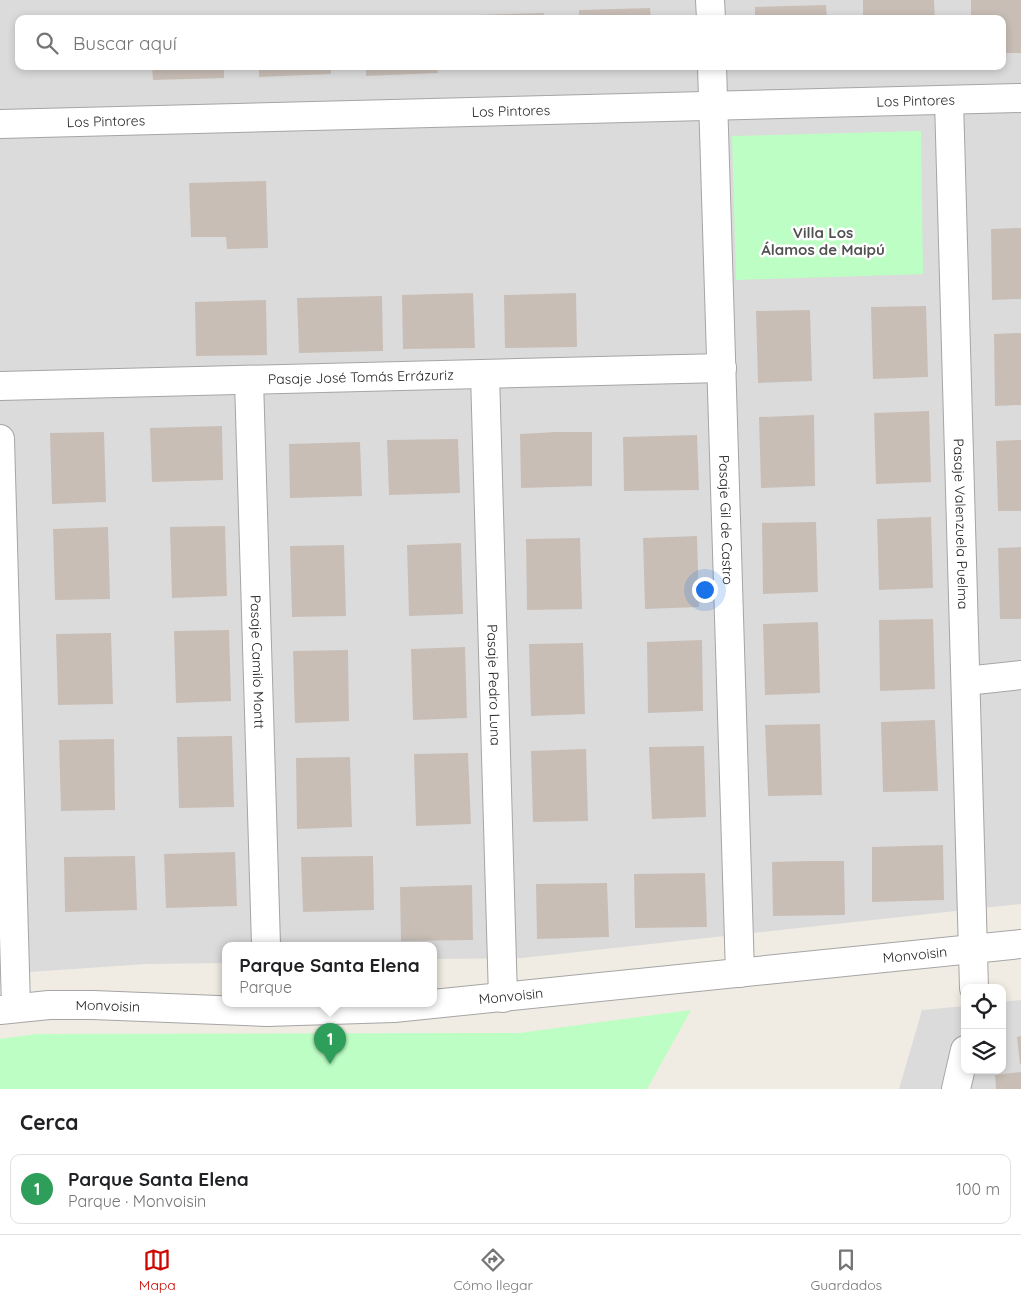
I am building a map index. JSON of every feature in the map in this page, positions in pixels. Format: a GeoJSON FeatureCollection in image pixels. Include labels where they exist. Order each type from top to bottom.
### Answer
{"type":"FeatureCollection","features":[{"type":"Feature","properties":{"kind":"street"},"geometry":{"type":"LineString","coordinates":[[710,0],[711,15]]}},
{"type":"Feature","properties":{"kind":"street","name":"Pasaje Gil de Castro"},"geometry":{"type":"LineString","coordinates":[[712,70],[740,973]]}},
{"type":"Feature","properties":{"kind":"street","name":"Los Pintores"},"geometry":{"type":"LineString","coordinates":[[0,124],[1021,98]]}},
{"type":"Feature","properties":{"kind":"street","name":"Pasaje Valenzuela Puelma"},"geometry":{"type":"LineString","coordinates":[[949,100],[974,984]]}},
{"type":"Feature","properties":{"kind":"street","name":"Pasaje José Tomás Errázuriz"},"geometry":{"type":"LineString","coordinates":[[0,386],[722,368]]}},
{"type":"Feature","properties":{"kind":"street","name":"Pasaje Pedro Luna"},"geometry":{"type":"LineString","coordinates":[[485,374],[503,998]]}},
{"type":"Feature","properties":{"kind":"street","name":"Pasaje Camilo Montt"},"geometry":{"type":"LineString","coordinates":[[249,380],[266,942]]}},
{"type":"Feature","properties":{"kind":"street"},"geometry":{"type":"LineString","coordinates":[[0,439],[8,1009]]}},
{"type":"Feature","properties":{"kind":"street"},"geometry":{"type":"LineString","coordinates":[[966,681],[1021,675]]}},
{"type":"Feature","properties":{"kind":"street","name":"Monvoisin"},"geometry":{"type":"LineString","coordinates":[[437,1004],[1021,944]]}},
{"type":"Feature","properties":{"kind":"street","name":"Monvoisin"},"geometry":{"type":"LineString","coordinates":[[8,1009],[93,1005],[222,1006]]}},
{"type":"Feature","properties":{"kind":"street","name":"Monvoisin"},"geometry":{"type":"LineString","coordinates":[[267,1007],[405,1007]]}},
{"type":"Feature","properties":{"kind":"street"},"geometry":{"type":"LineString","coordinates":[[956,1089],[961,1067]]}},
{"type":"Feature","properties":{"kind":"shaded area"},"geometry":{"type":"Polygon","coordinates":[[[0,0],[1021,0],[1021,904],[522,958],[437,959],[437,942],[222,942],[222,963],[146,964],[0,974],[0,0]]]}},
{"type":"Feature","properties":{"kind":"shaded area"},"geometry":{"type":"Polygon","coordinates":[[[1021,1000],[1021,1089],[899,1089],[922,1010],[961,1006],[961,1074],[1006,1074],[1006,1002],[1021,1000]]]}},
{"type":"Feature","properties":{"kind":"green space"},"geometry":{"type":"Polygon","coordinates":[[[921,131],[923,274],[736,280],[732,136],[921,131]]]}},
{"type":"Feature","properties":{"kind":"green space"},"geometry":{"type":"Polygon","coordinates":[[[691,1010],[647,1089],[0,1089],[0,1039],[37,1034],[519,1033],[691,1010]]]}},
{"type":"Feature","properties":{"kind":"building"},"geometry":{"type":"Polygon","coordinates":[[[863,0],[934,0],[935,15],[863,15],[863,0]]]}},
{"type":"Feature","properties":{"kind":"building"},"geometry":{"type":"Polygon","coordinates":[[[971,0],[1021,0],[1021,53],[1006,53],[1006,15],[971,15],[971,0]]]}},
{"type":"Feature","properties":{"kind":"building"},"geometry":{"type":"Polygon","coordinates":[[[826,5],[827,15],[755,15],[755,7],[826,5]]]}},
{"type":"Feature","properties":{"kind":"building"},"geometry":{"type":"Polygon","coordinates":[[[650,8],[651,15],[579,15],[579,10],[650,8]]]}},
{"type":"Feature","properties":{"kind":"building"},"geometry":{"type":"Polygon","coordinates":[[[544,13],[544,15],[473,15],[544,13]]]}},
{"type":"Feature","properties":{"kind":"building"},"geometry":{"type":"Polygon","coordinates":[[[152,70],[224,70],[224,78],[153,80],[152,70]]]}},
{"type":"Feature","properties":{"kind":"building"},"geometry":{"type":"Polygon","coordinates":[[[259,70],[331,70],[331,74],[259,77],[259,70]]]}},
{"type":"Feature","properties":{"kind":"building"},"geometry":{"type":"Polygon","coordinates":[[[366,70],[438,70],[438,73],[366,76],[366,70]]]}},
{"type":"Feature","properties":{"kind":"building"},"geometry":{"type":"Polygon","coordinates":[[[266,181],[268,248],[227,249],[226,237],[191,237],[189,183],[266,181]]]}},
{"type":"Feature","properties":{"kind":"building"},"geometry":{"type":"Polygon","coordinates":[[[1021,228],[1021,299],[992,300],[991,229],[1021,228]]]}},
{"type":"Feature","properties":{"kind":"building"},"geometry":{"type":"Polygon","coordinates":[[[473,293],[475,348],[403,349],[402,295],[473,293]]]}},
{"type":"Feature","properties":{"kind":"building"},"geometry":{"type":"Polygon","coordinates":[[[576,293],[577,347],[505,348],[504,295],[576,293]]]}},
{"type":"Feature","properties":{"kind":"building"},"geometry":{"type":"Polygon","coordinates":[[[382,296],[383,351],[299,353],[297,298],[382,296]]]}},
{"type":"Feature","properties":{"kind":"building"},"geometry":{"type":"Polygon","coordinates":[[[266,300],[267,355],[196,356],[195,302],[266,300]]]}},
{"type":"Feature","properties":{"kind":"building"},"geometry":{"type":"Polygon","coordinates":[[[926,306],[928,377],[873,379],[871,307],[926,306]]]}},
{"type":"Feature","properties":{"kind":"building"},"geometry":{"type":"Polygon","coordinates":[[[810,310],[812,381],[758,383],[756,311],[810,310]]]}},
{"type":"Feature","properties":{"kind":"building"},"geometry":{"type":"Polygon","coordinates":[[[1021,333],[1021,405],[995,406],[994,334],[1021,333]]]}},
{"type":"Feature","properties":{"kind":"building"},"geometry":{"type":"Polygon","coordinates":[[[929,411],[931,482],[876,484],[874,413],[929,411]]]}},
{"type":"Feature","properties":{"kind":"building"},"geometry":{"type":"Polygon","coordinates":[[[814,415],[815,486],[761,488],[759,417],[814,415]]]}},
{"type":"Feature","properties":{"kind":"building"},"geometry":{"type":"Polygon","coordinates":[[[222,426],[223,480],[152,482],[150,428],[222,426]]]}},
{"type":"Feature","properties":{"kind":"building"},"geometry":{"type":"Polygon","coordinates":[[[104,432],[106,502],[52,504],[50,433],[104,432]]]}},
{"type":"Feature","properties":{"kind":"building"},"geometry":{"type":"Polygon","coordinates":[[[592,432],[592,486],[521,488],[520,434],[592,432]]]}},
{"type":"Feature","properties":{"kind":"building"},"geometry":{"type":"Polygon","coordinates":[[[697,435],[699,490],[624,491],[623,437],[697,435]]]}},
{"type":"Feature","properties":{"kind":"building"},"geometry":{"type":"Polygon","coordinates":[[[458,439],[460,493],[389,495],[387,440],[458,439]]]}},
{"type":"Feature","properties":{"kind":"building"},"geometry":{"type":"Polygon","coordinates":[[[1021,440],[1021,511],[998,511],[996,441],[1021,440]]]}},
{"type":"Feature","properties":{"kind":"building"},"geometry":{"type":"Polygon","coordinates":[[[360,442],[362,496],[290,498],[289,444],[360,442]]]}},
{"type":"Feature","properties":{"kind":"building"},"geometry":{"type":"Polygon","coordinates":[[[931,517],[933,588],[879,590],[877,519],[931,517]]]}},
{"type":"Feature","properties":{"kind":"building"},"geometry":{"type":"Polygon","coordinates":[[[816,522],[818,592],[763,594],[762,523],[816,522]]]}},
{"type":"Feature","properties":{"kind":"building"},"geometry":{"type":"Polygon","coordinates":[[[225,526],[227,596],[172,598],[170,527],[225,526]]]}},
{"type":"Feature","properties":{"kind":"building"},"geometry":{"type":"Polygon","coordinates":[[[108,527],[110,599],[55,600],[53,529],[108,527]]]}},
{"type":"Feature","properties":{"kind":"building"},"geometry":{"type":"Polygon","coordinates":[[[697,536],[699,607],[645,609],[643,538],[697,536]]]}},
{"type":"Feature","properties":{"kind":"building"},"geometry":{"type":"Polygon","coordinates":[[[580,538],[582,609],[527,610],[526,539],[580,538]]]}},
{"type":"Feature","properties":{"kind":"building"},"geometry":{"type":"Polygon","coordinates":[[[461,543],[463,614],[409,616],[407,545],[461,543]]]}},
{"type":"Feature","properties":{"kind":"building"},"geometry":{"type":"Polygon","coordinates":[[[344,545],[346,616],[292,617],[290,546],[344,545]]]}},
{"type":"Feature","properties":{"kind":"building"},"geometry":{"type":"Polygon","coordinates":[[[1021,547],[1021,619],[1000,619],[998,548],[1021,547]]]}},
{"type":"Feature","properties":{"kind":"building"},"geometry":{"type":"Polygon","coordinates":[[[933,619],[935,689],[880,691],[879,620],[933,619]]]}},
{"type":"Feature","properties":{"kind":"building"},"geometry":{"type":"Polygon","coordinates":[[[818,622],[820,693],[765,695],[763,624],[818,622]]]}},
{"type":"Feature","properties":{"kind":"building"},"geometry":{"type":"Polygon","coordinates":[[[229,630],[231,701],[176,703],[174,631],[229,630]]]}},
{"type":"Feature","properties":{"kind":"building"},"geometry":{"type":"Polygon","coordinates":[[[111,633],[113,704],[58,705],[56,634],[111,633]]]}},
{"type":"Feature","properties":{"kind":"building"},"geometry":{"type":"Polygon","coordinates":[[[702,640],[703,711],[648,713],[647,642],[702,640]]]}},
{"type":"Feature","properties":{"kind":"building"},"geometry":{"type":"Polygon","coordinates":[[[583,643],[585,714],[531,716],[529,644],[583,643]]]}},
{"type":"Feature","properties":{"kind":"building"},"geometry":{"type":"Polygon","coordinates":[[[465,647],[467,718],[413,720],[411,649],[465,647]]]}},
{"type":"Feature","properties":{"kind":"building"},"geometry":{"type":"Polygon","coordinates":[[[348,650],[349,721],[295,723],[293,651],[348,650]]]}},
{"type":"Feature","properties":{"kind":"building"},"geometry":{"type":"Polygon","coordinates":[[[935,720],[938,791],[883,792],[881,722],[935,720]]]}},
{"type":"Feature","properties":{"kind":"building"},"geometry":{"type":"Polygon","coordinates":[[[820,724],[822,795],[768,796],[765,725],[820,724]]]}},
{"type":"Feature","properties":{"kind":"building"},"geometry":{"type":"Polygon","coordinates":[[[232,736],[234,807],[179,808],[177,737],[232,736]]]}},
{"type":"Feature","properties":{"kind":"building"},"geometry":{"type":"Polygon","coordinates":[[[114,739],[115,810],[61,811],[59,740],[114,739]]]}},
{"type":"Feature","properties":{"kind":"building"},"geometry":{"type":"Polygon","coordinates":[[[704,746],[706,817],[652,819],[649,747],[704,746]]]}},
{"type":"Feature","properties":{"kind":"building"},"geometry":{"type":"Polygon","coordinates":[[[586,749],[588,821],[533,822],[531,751],[586,749]]]}},
{"type":"Feature","properties":{"kind":"building"},"geometry":{"type":"Polygon","coordinates":[[[468,753],[471,824],[416,826],[414,754],[468,753]]]}},
{"type":"Feature","properties":{"kind":"building"},"geometry":{"type":"Polygon","coordinates":[[[350,757],[352,827],[297,829],[296,758],[350,757]]]}},
{"type":"Feature","properties":{"kind":"building"},"geometry":{"type":"Polygon","coordinates":[[[943,845],[944,900],[872,902],[872,847],[943,845]]]}},
{"type":"Feature","properties":{"kind":"building"},"geometry":{"type":"Polygon","coordinates":[[[235,852],[237,906],[166,908],[164,854],[235,852]]]}},
{"type":"Feature","properties":{"kind":"building"},"geometry":{"type":"Polygon","coordinates":[[[135,856],[137,910],[65,912],[64,857],[135,856]]]}},
{"type":"Feature","properties":{"kind":"building"},"geometry":{"type":"Polygon","coordinates":[[[373,856],[374,910],[303,912],[301,857],[373,856]]]}},
{"type":"Feature","properties":{"kind":"building"},"geometry":{"type":"Polygon","coordinates":[[[844,861],[845,915],[773,916],[772,862],[844,861]]]}},
{"type":"Feature","properties":{"kind":"building"},"geometry":{"type":"Polygon","coordinates":[[[705,873],[707,927],[635,928],[634,874],[705,873]]]}},
{"type":"Feature","properties":{"kind":"building"},"geometry":{"type":"Polygon","coordinates":[[[607,883],[609,937],[537,939],[536,884],[607,883]]]}},
{"type":"Feature","properties":{"kind":"building"},"geometry":{"type":"Polygon","coordinates":[[[472,885],[473,940],[401,941],[400,887],[472,885]]]}},
{"type":"Feature","properties":{"kind":"building"},"geometry":{"type":"Polygon","coordinates":[[[1021,1036],[1021,1064],[1020,1064],[1017,1037],[1021,1036]]]}},
{"type":"Feature","properties":{"kind":"building"},"geometry":{"type":"Polygon","coordinates":[[[1021,1072],[1021,1089],[996,1089],[995,1075],[1021,1072]]]}},
{"type":"Feature","properties":{"kind":"place","name":"Parque Santa Elena"},"geometry":{"type":"Point","coordinates":[330,1064]}},
{"type":"Feature","properties":{"kind":"district","name":"Villa Los Álamos de Maipú"},"geometry":{"type":"Point","coordinates":[823,242]}}]}
